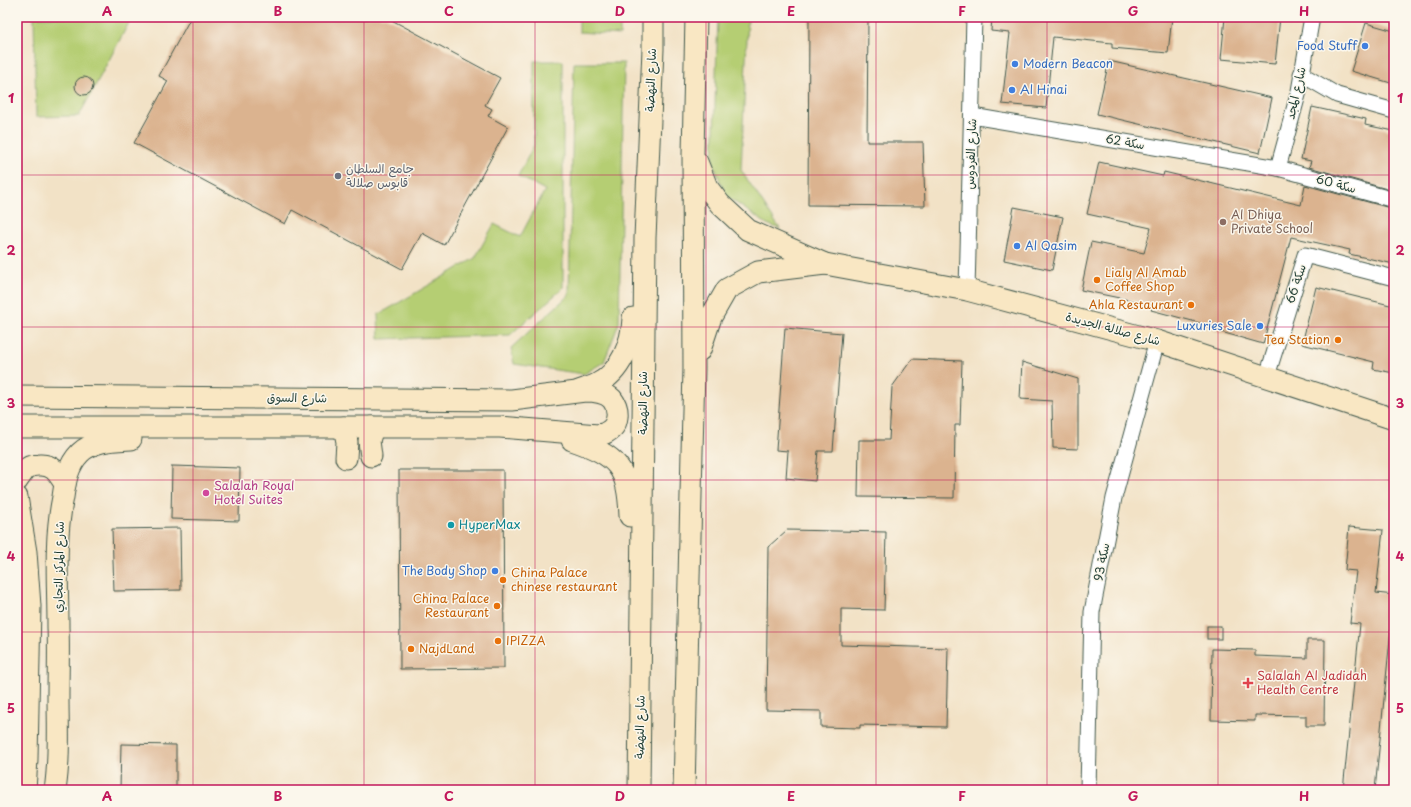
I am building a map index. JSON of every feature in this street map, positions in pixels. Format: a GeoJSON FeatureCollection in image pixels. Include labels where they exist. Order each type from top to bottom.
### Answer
{"type":"FeatureCollection","features":[{"type":"Feature","properties":{"kind":"street","name":"شارع النهضة"},"geometry":{"type":"LineString","coordinates":[[639,790],[645,238],[653,17]]}},
{"type":"Feature","properties":{"kind":"street"},"geometry":{"type":"LineString","coordinates":[[684,790],[694,368],[693,154],[696,17]]}},
{"type":"Feature","properties":{"kind":"street","name":"شارع الفردوس"},"geometry":{"type":"LineString","coordinates":[[967,290],[974,17]]}},
{"type":"Feature","properties":{"kind":"street","name":"شارع المجد"},"geometry":{"type":"LineString","coordinates":[[1278,168],[1299,91],[1312,17]]}},
{"type":"Feature","properties":{"kind":"street"},"geometry":{"type":"LineString","coordinates":[[1301,74],[1337,95],[1394,111]]}},
{"type":"Feature","properties":{"kind":"street","name":"سكة 62"},"geometry":{"type":"LineString","coordinates":[[972,116],[1278,168]]}},
{"type":"Feature","properties":{"kind":"street","name":"شارع صلالة الجديدة"},"geometry":{"type":"LineString","coordinates":[[693,154],[707,187],[720,204],[748,230],[825,264],[967,290],[1157,341],[1394,419]]}},
{"type":"Feature","properties":{"kind":"street","name":"سكة 60"},"geometry":{"type":"LineString","coordinates":[[1278,168],[1394,200]]}},
{"type":"Feature","properties":{"kind":"street"},"geometry":{"type":"LineString","coordinates":[[576,392],[597,384],[606,378],[613,371],[626,352],[633,326],[635,272],[645,238]]}},
{"type":"Feature","properties":{"kind":"street","name":"سكة 66"},"geometry":{"type":"LineString","coordinates":[[1267,376],[1305,255],[1394,278]]}},
{"type":"Feature","properties":{"kind":"street","name":"شارع صلالة الجديدة"},"geometry":{"type":"LineString","coordinates":[[694,368],[711,317],[726,289],[758,272],[825,264]]}},
{"type":"Feature","properties":{"kind":"street","name":"سكة 93"},"geometry":{"type":"LineString","coordinates":[[1088,790],[1092,612],[1114,498],[1157,341]]}},
{"type":"Feature","properties":{"kind":"street"},"geometry":{"type":"LineString","coordinates":[[17,428],[500,427],[598,435],[608,432],[615,424],[618,415],[616,406],[611,399],[604,394],[594,391],[576,392]]}},
{"type":"Feature","properties":{"kind":"street","name":"شارع السوق"},"geometry":{"type":"LineString","coordinates":[[17,396],[512,400],[576,392]]}},
{"type":"Feature","properties":{"kind":"street","name":"شارع المركز التجاري"},"geometry":{"type":"LineString","coordinates":[[56,790],[58,628],[56,568],[58,527],[69,469],[75,459],[87,447],[109,440],[130,439],[161,434],[180,427]]}},
{"type":"Feature","properties":{"kind":"street"},"geometry":{"type":"LineString","coordinates":[[344,427],[347,442],[346,458]]}},
{"type":"Feature","properties":{"kind":"street"},"geometry":{"type":"LineString","coordinates":[[371,456],[369,441],[373,427]]}},
{"type":"Feature","properties":{"kind":"street"},"geometry":{"type":"LineString","coordinates":[[553,432],[603,452],[615,462],[622,472],[629,494],[633,560],[641,583]]}},
{"type":"Feature","properties":{"kind":"street"},"geometry":{"type":"LineString","coordinates":[[17,481],[24,471],[31,466],[43,465],[48,466],[58,472],[65,484]]}},
{"type":"Feature","properties":{"kind":"street"},"geometry":{"type":"LineString","coordinates":[[17,497],[26,552],[30,606],[28,759],[23,787]]}},
{"type":"Feature","properties":{"kind":"green space"},"geometry":{"type":"Polygon","coordinates":[[[34,17],[132,17],[79,116],[36,117],[34,17]]]}},
{"type":"Feature","properties":{"kind":"green space"},"geometry":{"type":"Polygon","coordinates":[[[579,17],[620,17],[620,35],[579,32],[579,17]]]}},
{"type":"Feature","properties":{"kind":"green space"},"geometry":{"type":"Polygon","coordinates":[[[718,17],[748,17],[741,170],[780,229],[767,224],[726,196],[713,163],[718,17]]]}},
{"type":"Feature","properties":{"kind":"green space"},"geometry":{"type":"Polygon","coordinates":[[[534,61],[563,61],[563,288],[510,335],[379,339],[378,315],[475,258],[494,224],[520,237],[545,190],[518,176],[534,145],[534,61]]]}},
{"type":"Feature","properties":{"kind":"green space"},"geometry":{"type":"Polygon","coordinates":[[[574,63],[624,63],[619,323],[604,362],[584,374],[514,364],[511,348],[569,295],[574,63]]]}},
{"type":"Feature","properties":{"kind":"building","name":"جامع السلطان قابوس صلالة"},"geometry":{"type":"Polygon","coordinates":[[[191,17],[386,17],[500,78],[485,105],[492,109],[488,116],[508,127],[444,245],[422,233],[402,269],[292,210],[285,224],[134,143],[168,81],[159,76],[191,17]]]}},
{"type":"Feature","properties":{"kind":"building"},"geometry":{"type":"Polygon","coordinates":[[[809,17],[868,17],[867,142],[923,142],[925,206],[808,205],[809,17]]]}},
{"type":"Feature","properties":{"kind":"building"},"geometry":{"type":"Polygon","coordinates":[[[992,17],[1172,17],[1168,53],[1112,48],[1112,43],[1053,37],[1046,108],[1002,104],[1010,33],[991,31],[992,17]]]}},
{"type":"Feature","properties":{"kind":"building"},"geometry":{"type":"Polygon","coordinates":[[[1225,17],[1280,17],[1275,64],[1221,59],[1225,17]]]}},
{"type":"Feature","properties":{"kind":"building"},"geometry":{"type":"Polygon","coordinates":[[[1366,23],[1394,31],[1394,84],[1351,71],[1366,23]]]}},
{"type":"Feature","properties":{"kind":"building"},"geometry":{"type":"Polygon","coordinates":[[[1109,61],[1272,98],[1260,153],[1097,114],[1109,61]]]}},
{"type":"Feature","properties":{"kind":"building"},"geometry":{"type":"Polygon","coordinates":[[[84,77],[90,80],[93,86],[90,92],[84,95],[78,92],[75,86],[78,80],[84,77]]]}},
{"type":"Feature","properties":{"kind":"building"},"geometry":{"type":"Polygon","coordinates":[[[1312,107],[1366,119],[1365,125],[1394,131],[1394,191],[1309,167],[1311,161],[1301,159],[1312,107]]]}},
{"type":"Feature","properties":{"kind":"building"},"geometry":{"type":"Polygon","coordinates":[[[1099,162],[1163,176],[1164,172],[1301,205],[1305,185],[1394,209],[1394,264],[1349,254],[1350,250],[1291,237],[1263,344],[1214,330],[1215,327],[1151,310],[1153,305],[1081,290],[1091,242],[1144,253],[1151,228],[1087,214],[1099,162]]]}},
{"type":"Feature","properties":{"kind":"building"},"geometry":{"type":"Polygon","coordinates":[[[1014,207],[1063,217],[1052,270],[1004,260],[1014,207]]]}},
{"type":"Feature","properties":{"kind":"building"},"geometry":{"type":"Polygon","coordinates":[[[1316,287],[1394,306],[1394,373],[1373,369],[1374,362],[1302,344],[1316,287]]]}},
{"type":"Feature","properties":{"kind":"building"},"geometry":{"type":"Polygon","coordinates":[[[785,328],[842,333],[833,451],[818,451],[815,481],[786,478],[788,451],[776,450],[785,328]]]}},
{"type":"Feature","properties":{"kind":"building"},"geometry":{"type":"Polygon","coordinates":[[[912,359],[962,361],[960,425],[955,425],[954,498],[858,497],[859,440],[889,440],[892,387],[912,359]]]}},
{"type":"Feature","properties":{"kind":"building"},"geometry":{"type":"Polygon","coordinates":[[[1022,362],[1078,379],[1078,449],[1053,448],[1052,401],[1020,399],[1022,362]]]}},
{"type":"Feature","properties":{"kind":"building"},"geometry":{"type":"Polygon","coordinates":[[[172,466],[240,468],[239,521],[171,519],[172,466]]]}},
{"type":"Feature","properties":{"kind":"building","name":"HyperMax"},"geometry":{"type":"Polygon","coordinates":[[[399,470],[503,470],[504,668],[400,669],[399,470]]]}},
{"type":"Feature","properties":{"kind":"building"},"geometry":{"type":"Polygon","coordinates":[[[1349,527],[1383,530],[1376,593],[1394,595],[1394,628],[1391,628],[1375,790],[1343,790],[1360,624],[1350,623],[1356,571],[1345,570],[1349,527]]]}},
{"type":"Feature","properties":{"kind":"building"},"geometry":{"type":"Polygon","coordinates":[[[180,528],[181,590],[114,591],[112,529],[180,528]]]}},
{"type":"Feature","properties":{"kind":"building"},"geometry":{"type":"Polygon","coordinates":[[[787,530],[886,532],[884,610],[841,609],[841,645],[948,648],[946,727],[860,725],[860,728],[821,727],[821,711],[766,710],[768,547],[787,530]]]}},
{"type":"Feature","properties":{"kind":"building"},"geometry":{"type":"Polygon","coordinates":[[[1207,626],[1221,626],[1221,639],[1207,639],[1207,626]]]}},
{"type":"Feature","properties":{"kind":"building"},"geometry":{"type":"Polygon","coordinates":[[[1307,640],[1325,640],[1324,726],[1306,726],[1306,716],[1255,715],[1255,721],[1211,720],[1212,649],[1255,650],[1255,656],[1307,658],[1307,640]]]}},
{"type":"Feature","properties":{"kind":"building"},"geometry":{"type":"Polygon","coordinates":[[[121,744],[176,745],[176,790],[120,790],[121,744]]]}},
{"type":"Feature","properties":{"kind":"place","name":"Food Stuff"},"geometry":{"type":"Point","coordinates":[1365,46]}},
{"type":"Feature","properties":{"kind":"place","name":"Modern Beacon"},"geometry":{"type":"Point","coordinates":[1015,64]}},
{"type":"Feature","properties":{"kind":"place","name":"Al Hinai"},"geometry":{"type":"Point","coordinates":[1012,90]}},
{"type":"Feature","properties":{"kind":"place","name":"جامع السلطان قابوس صلالة"},"geometry":{"type":"Point","coordinates":[338,176]}},
{"type":"Feature","properties":{"kind":"place","name":"Al Dhiya Private School"},"geometry":{"type":"Point","coordinates":[1223,222]}},
{"type":"Feature","properties":{"kind":"place","name":"Al Qasim"},"geometry":{"type":"Point","coordinates":[1017,246]}},
{"type":"Feature","properties":{"kind":"place","name":"Lialy Al Amab Coffee Shop"},"geometry":{"type":"Point","coordinates":[1097,280]}},
{"type":"Feature","properties":{"kind":"place","name":"Ahla Restaurant"},"geometry":{"type":"Point","coordinates":[1191,305]}},
{"type":"Feature","properties":{"kind":"place","name":"Luxuries Sale"},"geometry":{"type":"Point","coordinates":[1260,326]}},
{"type":"Feature","properties":{"kind":"place","name":"Tea Station"},"geometry":{"type":"Point","coordinates":[1338,340]}},
{"type":"Feature","properties":{"kind":"place","name":"Salalah Royal Hotel Suites"},"geometry":{"type":"Point","coordinates":[206,493]}},
{"type":"Feature","properties":{"kind":"place","name":"HyperMax"},"geometry":{"type":"Point","coordinates":[451,525]}},
{"type":"Feature","properties":{"kind":"place","name":"The Body Shop"},"geometry":{"type":"Point","coordinates":[495,571]}},
{"type":"Feature","properties":{"kind":"place","name":"China Palace chinese restaurant"},"geometry":{"type":"Point","coordinates":[503,580]}},
{"type":"Feature","properties":{"kind":"place","name":"China Palace Restaurant"},"geometry":{"type":"Point","coordinates":[497,606]}},
{"type":"Feature","properties":{"kind":"place","name":"IPIZZA"},"geometry":{"type":"Point","coordinates":[498,641]}},
{"type":"Feature","properties":{"kind":"place","name":"NajdLand"},"geometry":{"type":"Point","coordinates":[411,649]}},
{"type":"Feature","properties":{"kind":"place","name":"Salalah Al Jadidah Health Centre"},"geometry":{"type":"Point","coordinates":[1248,683]}}]}
